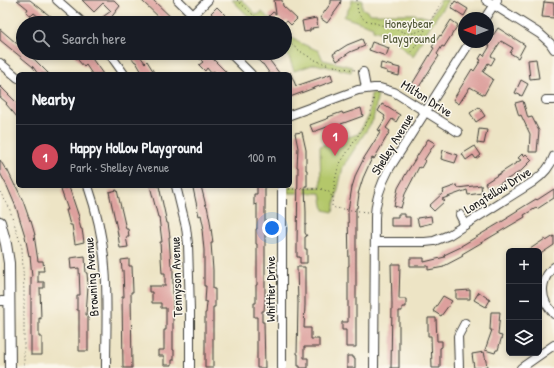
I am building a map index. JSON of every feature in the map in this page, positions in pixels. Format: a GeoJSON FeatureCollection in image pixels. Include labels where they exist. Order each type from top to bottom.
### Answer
{"type":"FeatureCollection","features":[{"type":"Feature","properties":{"kind":"main road"},"geometry":{"type":"LineString","coordinates":[[0,222],[9,263],[5,301],[10,368]]}},
{"type":"Feature","properties":{"kind":"street"},"geometry":{"type":"LineString","coordinates":[[57,0],[75,16]]}},
{"type":"Feature","properties":{"kind":"street"},"geometry":{"type":"LineString","coordinates":[[178,0],[193,15],[208,0]]}},
{"type":"Feature","properties":{"kind":"street"},"geometry":{"type":"LineString","coordinates":[[486,0],[495,2],[540,34],[554,49]]}},
{"type":"Feature","properties":{"kind":"street"},"geometry":{"type":"LineString","coordinates":[[489,12],[495,2]]}},
{"type":"Feature","properties":{"kind":"street","name":"Shelley Avenue"},"geometry":{"type":"LineString","coordinates":[[374,368],[375,212],[377,201],[384,178],[466,48]]}},
{"type":"Feature","properties":{"kind":"street"},"geometry":{"type":"LineString","coordinates":[[114,60],[123,72]]}},
{"type":"Feature","properties":{"kind":"street"},"geometry":{"type":"LineString","coordinates":[[237,60],[249,72]]}},
{"type":"Feature","properties":{"kind":"street"},"geometry":{"type":"LineString","coordinates":[[0,63],[16,76]]}},
{"type":"Feature","properties":{"kind":"street"},"geometry":{"type":"LineString","coordinates":[[363,72],[366,88]]}},
{"type":"Feature","properties":{"kind":"street","name":"Milton Drive"},"geometry":{"type":"LineString","coordinates":[[292,114],[358,90],[366,88],[387,89],[458,132]]}},
{"type":"Feature","properties":{"kind":"street","name":"Longfellow Drive"},"geometry":{"type":"LineString","coordinates":[[375,242],[425,242],[434,241],[449,235],[542,176],[549,168],[554,156]]}},
{"type":"Feature","properties":{"kind":"street","name":"Browning Avenue"},"geometry":{"type":"LineString","coordinates":[[89,188],[100,228],[105,265],[106,368]]}},
{"type":"Feature","properties":{"kind":"street","name":"Tennyson Avenue"},"geometry":{"type":"LineString","coordinates":[[176,188],[188,244],[190,368]]}},
{"type":"Feature","properties":{"kind":"street","name":"Whittier Drive"},"geometry":{"type":"LineString","coordinates":[[282,188],[282,368]]}},
{"type":"Feature","properties":{"kind":"street","name":"Longfellow Drive"},"geometry":{"type":"LineString","coordinates":[[460,215],[465,224]]}},
{"type":"Feature","properties":{"kind":"street"},"geometry":{"type":"LineString","coordinates":[[554,267],[546,276],[543,286],[546,303],[554,314]]}},
{"type":"Feature","properties":{"kind":"street"},"geometry":{"type":"LineString","coordinates":[[459,368],[458,336],[465,323]]}},
{"type":"Feature","properties":{"kind":"street"},"geometry":{"type":"LineString","coordinates":[[521,368],[554,345]]}},
{"type":"Feature","properties":{"kind":"path"},"geometry":{"type":"LineString","coordinates":[[237,0],[254,16]]}},
{"type":"Feature","properties":{"kind":"path"},"geometry":{"type":"LineString","coordinates":[[357,0],[360,16],[366,20],[412,34],[417,33],[426,27]]}},
{"type":"Feature","properties":{"kind":"path"},"geometry":{"type":"LineString","coordinates":[[410,55],[443,0]]}},
{"type":"Feature","properties":{"kind":"path"},"geometry":{"type":"LineString","coordinates":[[292,45],[312,59],[363,72]]}},
{"type":"Feature","properties":{"kind":"path"},"geometry":{"type":"LineString","coordinates":[[375,88],[370,117],[341,161],[336,173],[332,197],[332,206],[335,208],[375,212]]}},
{"type":"Feature","properties":{"kind":"path"},"geometry":{"type":"LineString","coordinates":[[282,188],[322,189],[329,192],[332,197]]}},
{"type":"Feature","properties":{"kind":"path"},"geometry":{"type":"LineString","coordinates":[[0,192],[9,208],[22,248],[24,292],[24,368]]}},
{"type":"Feature","properties":{"kind":"green space"},"geometry":{"type":"Polygon","coordinates":[[[232,0],[242,0],[257,15],[262,12],[266,16],[248,16],[232,0]]]}},
{"type":"Feature","properties":{"kind":"green space","name":"Honeybear Playground"},"geometry":{"type":"Polygon","coordinates":[[[352,0],[362,0],[362,8],[371,14],[414,14],[430,18],[441,0],[448,0],[425,34],[413,57],[389,35],[373,30],[373,27],[344,17],[352,3],[352,0]]]}},
{"type":"Feature","properties":{"kind":"green space"},"geometry":{"type":"Polygon","coordinates":[[[292,38],[319,51],[323,60],[352,67],[351,72],[315,64],[294,71],[290,60],[292,60],[292,38]]]}},
{"type":"Feature","properties":{"kind":"green space"},"geometry":{"type":"Polygon","coordinates":[[[371,94],[378,94],[373,120],[343,167],[333,212],[324,210],[321,193],[288,193],[288,188],[292,187],[321,187],[320,146],[358,134],[369,116],[371,94]]]}},
{"type":"Feature","properties":{"kind":"building"},"geometry":{"type":"Polygon","coordinates":[[[17,0],[30,0],[50,16],[38,16],[34,13],[31,16],[26,12],[28,9],[17,0]]]}},
{"type":"Feature","properties":{"kind":"building"},"geometry":{"type":"Polygon","coordinates":[[[82,0],[114,0],[120,6],[112,16],[104,16],[111,11],[103,3],[94,12],[82,0]]]}},
{"type":"Feature","properties":{"kind":"building"},"geometry":{"type":"Polygon","coordinates":[[[141,0],[153,0],[170,16],[158,16],[141,0]]]}},
{"type":"Feature","properties":{"kind":"building"},"geometry":{"type":"Polygon","coordinates":[[[274,0],[282,0],[283,6],[297,19],[292,24],[292,16],[269,16],[273,12],[276,14],[274,0]]]}},
{"type":"Feature","properties":{"kind":"building"},"geometry":{"type":"Polygon","coordinates":[[[331,0],[341,0],[340,5],[327,23],[320,18],[331,3],[331,0]]]}},
{"type":"Feature","properties":{"kind":"building"},"geometry":{"type":"Polygon","coordinates":[[[455,1],[468,9],[466,12],[458,12],[451,8],[455,1]]]}},
{"type":"Feature","properties":{"kind":"building"},"geometry":{"type":"Polygon","coordinates":[[[544,2],[554,3],[554,18],[542,17],[544,2]]]}},
{"type":"Feature","properties":{"kind":"building"},"geometry":{"type":"Polygon","coordinates":[[[217,7],[226,16],[214,16],[211,13],[217,7]]]}},
{"type":"Feature","properties":{"kind":"building"},"geometry":{"type":"Polygon","coordinates":[[[316,18],[318,27],[304,32],[302,21],[316,18]]]}},
{"type":"Feature","properties":{"kind":"building"},"geometry":{"type":"Polygon","coordinates":[[[451,20],[458,25],[444,47],[442,46],[437,54],[439,56],[417,90],[411,86],[434,48],[432,47],[440,35],[441,36],[451,20]]]}},
{"type":"Feature","properties":{"kind":"building"},"geometry":{"type":"Polygon","coordinates":[[[498,28],[525,45],[518,58],[510,53],[513,48],[501,41],[491,56],[495,58],[491,65],[488,63],[483,72],[493,79],[484,95],[470,87],[459,104],[453,100],[472,69],[474,71],[481,60],[479,59],[482,54],[484,56],[489,48],[494,48],[494,34],[498,28]]]}},
{"type":"Feature","properties":{"kind":"building"},"geometry":{"type":"Polygon","coordinates":[[[0,29],[16,43],[16,53],[0,40],[0,29]]]}},
{"type":"Feature","properties":{"kind":"building"},"geometry":{"type":"Polygon","coordinates":[[[362,39],[365,46],[350,52],[337,61],[333,54],[347,45],[362,39]]]}},
{"type":"Feature","properties":{"kind":"building"},"geometry":{"type":"Polygon","coordinates":[[[372,42],[389,48],[386,56],[369,50],[372,42]]]}},
{"type":"Feature","properties":{"kind":"building"},"geometry":{"type":"Polygon","coordinates":[[[536,59],[539,78],[530,79],[528,60],[536,59]]]}},
{"type":"Feature","properties":{"kind":"building"},"geometry":{"type":"Polygon","coordinates":[[[24,60],[35,60],[47,72],[37,72],[24,60]]]}},
{"type":"Feature","properties":{"kind":"building"},"geometry":{"type":"Polygon","coordinates":[[[78,60],[93,60],[102,72],[91,72],[86,65],[84,67],[78,60]]]}},
{"type":"Feature","properties":{"kind":"building"},"geometry":{"type":"Polygon","coordinates":[[[133,60],[143,60],[145,63],[147,61],[154,72],[142,72],[133,60]]]}},
{"type":"Feature","properties":{"kind":"building"},"geometry":{"type":"Polygon","coordinates":[[[201,60],[214,60],[226,72],[210,72],[207,68],[205,71],[199,65],[203,62],[201,60]]]}},
{"type":"Feature","properties":{"kind":"building"},"geometry":{"type":"Polygon","coordinates":[[[258,60],[269,60],[278,72],[269,72],[258,60]]]}},
{"type":"Feature","properties":{"kind":"building"},"geometry":{"type":"Polygon","coordinates":[[[381,63],[400,68],[399,76],[387,73],[387,71],[380,69],[381,63]]]}},
{"type":"Feature","properties":{"kind":"building"},"geometry":{"type":"Polygon","coordinates":[[[331,74],[333,81],[292,96],[292,77],[296,86],[331,74]]]}},
{"type":"Feature","properties":{"kind":"building"},"geometry":{"type":"Polygon","coordinates":[[[521,80],[528,84],[522,96],[515,93],[521,80]]]}},
{"type":"Feature","properties":{"kind":"building"},"geometry":{"type":"Polygon","coordinates":[[[0,86],[16,102],[16,116],[6,104],[7,103],[0,97],[0,86]]]}},
{"type":"Feature","properties":{"kind":"building"},"geometry":{"type":"Polygon","coordinates":[[[523,101],[528,118],[532,117],[539,131],[537,152],[529,152],[530,134],[521,115],[519,116],[515,103],[523,101]]]}},
{"type":"Feature","properties":{"kind":"building"},"geometry":{"type":"Polygon","coordinates":[[[382,104],[400,115],[396,122],[392,119],[386,128],[390,131],[374,159],[372,158],[358,194],[356,208],[356,347],[346,347],[346,330],[342,330],[342,322],[348,322],[348,211],[356,174],[381,131],[378,130],[385,119],[385,116],[378,111],[382,104]]]}},
{"type":"Feature","properties":{"kind":"building"},"geometry":{"type":"Polygon","coordinates":[[[479,107],[485,116],[476,122],[470,113],[479,107]]]}},
{"type":"Feature","properties":{"kind":"building"},"geometry":{"type":"Polygon","coordinates":[[[361,108],[363,116],[331,129],[330,126],[313,132],[310,125],[342,112],[343,114],[361,108]]]}},
{"type":"Feature","properties":{"kind":"building"},"geometry":{"type":"Polygon","coordinates":[[[479,129],[487,130],[484,144],[477,143],[479,129]]]}},
{"type":"Feature","properties":{"kind":"building"},"geometry":{"type":"Polygon","coordinates":[[[302,132],[306,150],[307,170],[307,186],[305,186],[305,233],[307,236],[305,237],[305,249],[307,249],[307,263],[300,263],[300,257],[297,257],[298,148],[295,133],[302,132]]]}},
{"type":"Feature","properties":{"kind":"building"},"geometry":{"type":"Polygon","coordinates":[[[428,139],[435,143],[424,160],[425,161],[421,168],[419,167],[405,194],[401,208],[394,206],[398,188],[428,139]]]}},
{"type":"Feature","properties":{"kind":"building"},"geometry":{"type":"Polygon","coordinates":[[[475,146],[481,155],[476,159],[473,155],[466,160],[462,154],[475,146]]]}},
{"type":"Feature","properties":{"kind":"building"},"geometry":{"type":"Polygon","coordinates":[[[443,150],[458,155],[455,163],[441,159],[443,150]]]}},
{"type":"Feature","properties":{"kind":"building"},"geometry":{"type":"Polygon","coordinates":[[[522,154],[524,156],[526,154],[532,160],[521,171],[489,190],[485,183],[521,160],[518,158],[522,154]]]}},
{"type":"Feature","properties":{"kind":"building"},"geometry":{"type":"Polygon","coordinates":[[[0,160],[6,170],[7,169],[23,201],[35,235],[38,261],[43,261],[44,271],[38,271],[38,282],[44,282],[44,288],[40,288],[41,319],[39,318],[39,337],[42,337],[42,355],[31,355],[32,277],[30,255],[29,256],[25,236],[16,207],[0,173],[0,160]]]}},
{"type":"Feature","properties":{"kind":"building"},"geometry":{"type":"Polygon","coordinates":[[[457,185],[458,188],[481,185],[482,193],[468,195],[467,190],[442,199],[445,201],[434,211],[429,206],[444,192],[443,190],[457,185]]]}},
{"type":"Feature","properties":{"kind":"building"},"geometry":{"type":"Polygon","coordinates":[[[69,188],[79,217],[84,242],[75,244],[72,225],[70,225],[66,210],[68,210],[61,190],[69,188]]]}},
{"type":"Feature","properties":{"kind":"building"},"geometry":{"type":"Polygon","coordinates":[[[151,188],[159,188],[170,237],[171,266],[173,266],[174,360],[172,360],[172,365],[164,365],[164,356],[158,356],[158,350],[164,350],[166,308],[161,308],[161,303],[152,303],[152,292],[149,292],[149,286],[165,286],[165,273],[162,273],[160,242],[162,242],[158,217],[151,188]]]}},
{"type":"Feature","properties":{"kind":"building"},"geometry":{"type":"Polygon","coordinates":[[[193,188],[202,188],[207,206],[213,243],[211,243],[215,307],[213,307],[213,368],[205,368],[205,313],[207,302],[205,302],[206,286],[204,286],[204,250],[202,229],[204,229],[201,215],[199,216],[193,188]]]}},
{"type":"Feature","properties":{"kind":"building"},"geometry":{"type":"Polygon","coordinates":[[[257,188],[265,188],[265,299],[264,311],[262,311],[262,322],[264,322],[265,368],[257,368],[257,317],[254,317],[254,303],[256,303],[257,285],[257,204],[254,205],[254,194],[257,194],[257,188]]]}},
{"type":"Feature","properties":{"kind":"building"},"geometry":{"type":"Polygon","coordinates":[[[554,189],[554,198],[524,215],[525,217],[462,254],[463,256],[444,267],[428,270],[428,266],[410,266],[410,258],[424,258],[424,262],[445,257],[444,255],[461,247],[554,189]]]}},
{"type":"Feature","properties":{"kind":"building"},"geometry":{"type":"Polygon","coordinates":[[[117,190],[129,237],[126,237],[128,247],[120,248],[109,192],[117,190]]]}},
{"type":"Feature","properties":{"kind":"building"},"geometry":{"type":"Polygon","coordinates":[[[398,214],[405,214],[405,217],[410,217],[410,226],[391,226],[391,217],[398,217],[398,214]]]}},
{"type":"Feature","properties":{"kind":"building"},"geometry":{"type":"Polygon","coordinates":[[[431,216],[432,223],[419,226],[417,218],[431,216]]]}},
{"type":"Feature","properties":{"kind":"building"},"geometry":{"type":"Polygon","coordinates":[[[554,236],[554,245],[542,253],[542,248],[532,248],[545,239],[546,241],[554,236]]]}},
{"type":"Feature","properties":{"kind":"building"},"geometry":{"type":"Polygon","coordinates":[[[85,256],[88,286],[86,315],[88,315],[88,351],[79,351],[79,310],[77,310],[77,295],[80,295],[79,268],[71,269],[70,258],[85,256]]]}},
{"type":"Feature","properties":{"kind":"building"},"geometry":{"type":"Polygon","coordinates":[[[129,259],[129,266],[132,266],[133,292],[131,292],[132,368],[123,368],[122,297],[124,297],[121,260],[129,259]]]}},
{"type":"Feature","properties":{"kind":"building"},"geometry":{"type":"Polygon","coordinates":[[[391,264],[400,264],[399,299],[406,299],[406,307],[402,307],[402,311],[399,311],[399,368],[391,368],[391,264]]]}},
{"type":"Feature","properties":{"kind":"building"},"geometry":{"type":"Polygon","coordinates":[[[297,267],[305,267],[304,328],[311,328],[311,339],[319,339],[319,347],[304,347],[304,358],[308,358],[308,368],[300,368],[300,366],[298,366],[297,267]]]}},
{"type":"Feature","properties":{"kind":"building"},"geometry":{"type":"Polygon","coordinates":[[[470,290],[470,299],[456,299],[456,291],[470,290]]]}},
{"type":"Feature","properties":{"kind":"building"},"geometry":{"type":"Polygon","coordinates":[[[479,292],[490,300],[486,307],[474,300],[479,292]]]}},
{"type":"Feature","properties":{"kind":"building"},"geometry":{"type":"Polygon","coordinates":[[[443,296],[452,301],[441,316],[433,311],[443,296]]]}},
{"type":"Feature","properties":{"kind":"building"},"geometry":{"type":"Polygon","coordinates":[[[491,312],[500,312],[498,335],[502,336],[498,350],[496,350],[495,353],[485,350],[492,330],[490,330],[491,312]]]}},
{"type":"Feature","properties":{"kind":"building"},"geometry":{"type":"Polygon","coordinates":[[[428,318],[436,318],[437,341],[442,341],[442,347],[440,348],[440,368],[432,368],[431,336],[428,336],[428,318]]]}},
{"type":"Feature","properties":{"kind":"building"},"geometry":{"type":"Polygon","coordinates":[[[484,352],[487,366],[484,368],[474,368],[472,354],[484,352]]]}},
{"type":"Feature","properties":{"kind":"building"},"geometry":{"type":"Polygon","coordinates":[[[347,356],[353,356],[353,358],[355,358],[355,368],[347,368],[347,356]]]}},
{"type":"Feature","properties":{"kind":"place","name":"Happy Hollow Playground"},"geometry":{"type":"Point","coordinates":[335,156]}}]}
